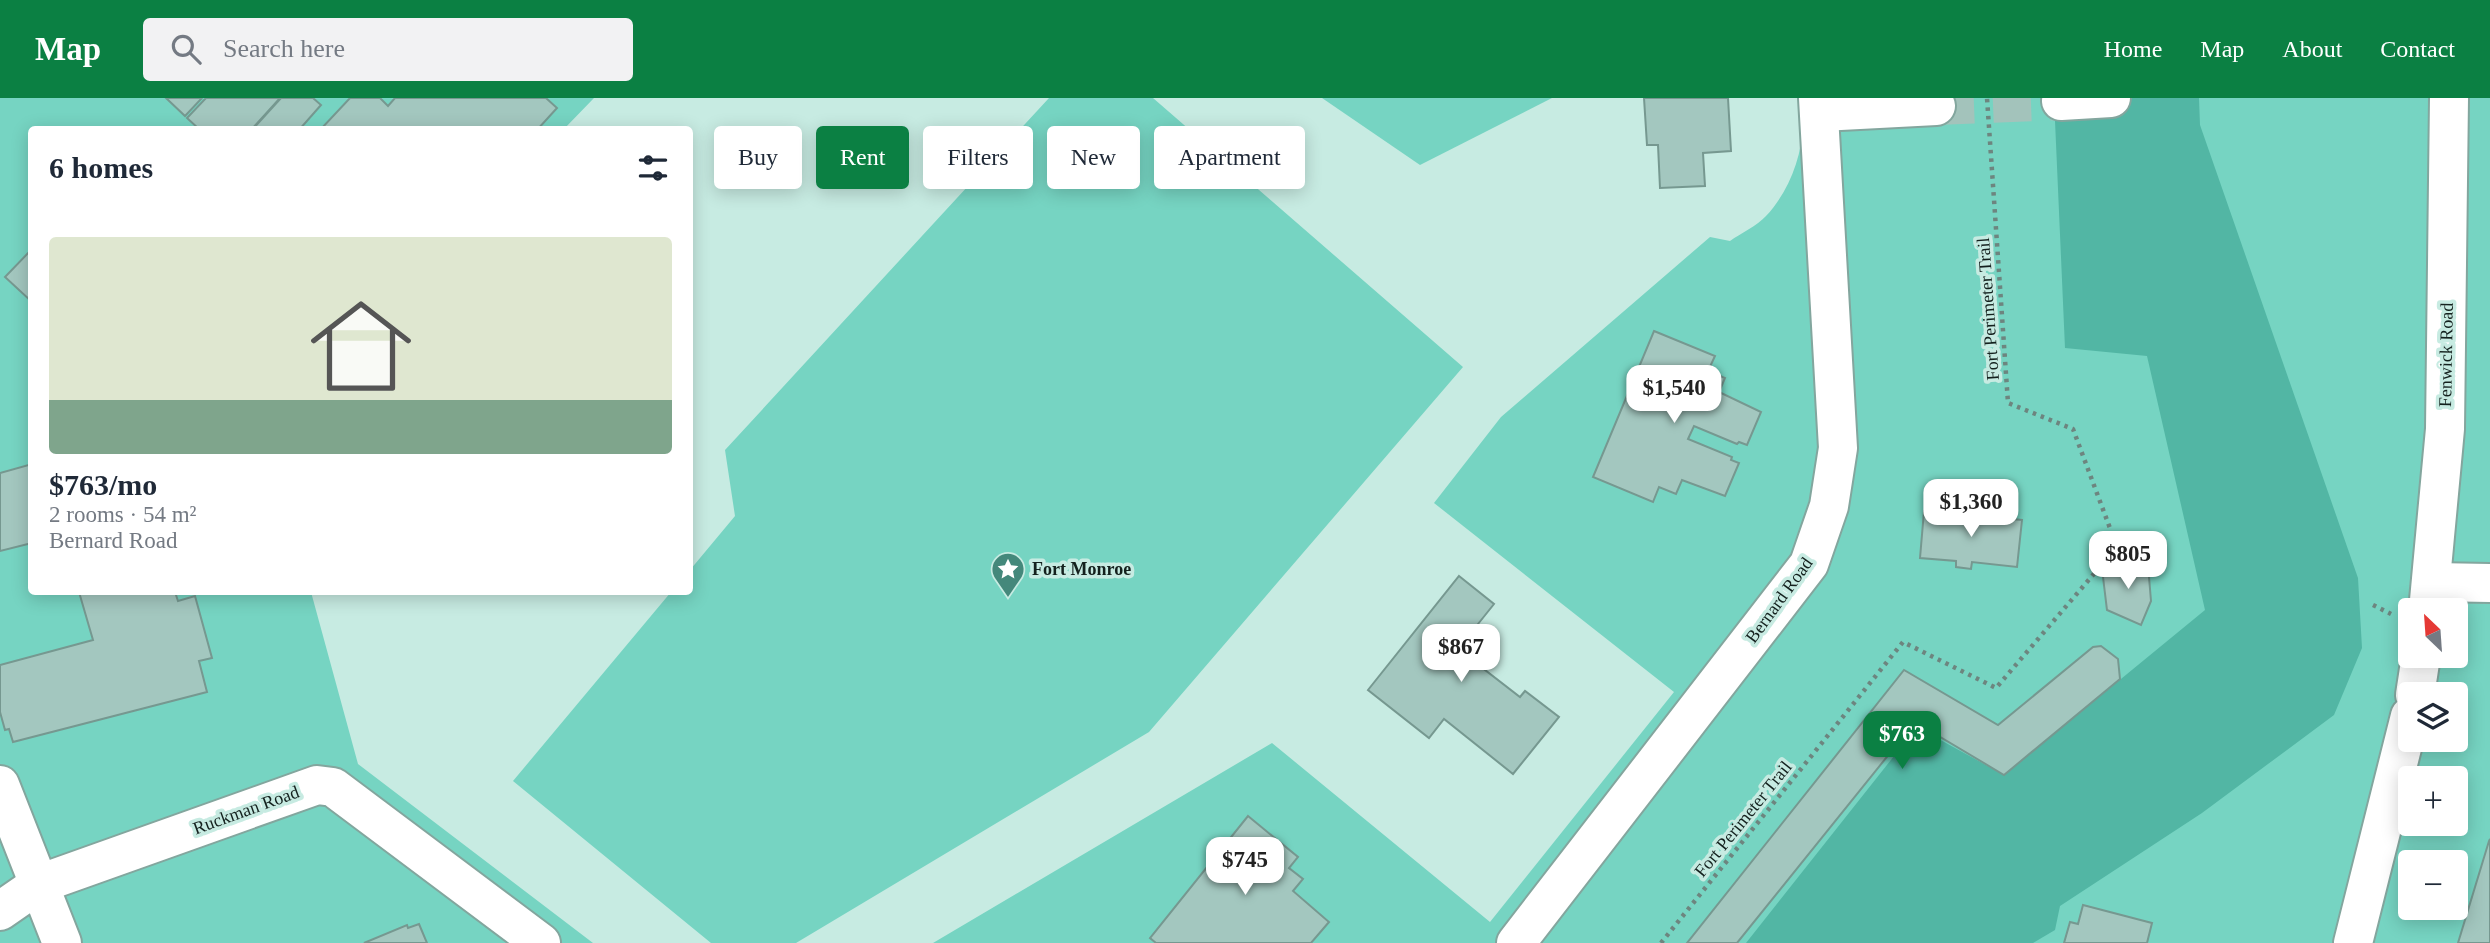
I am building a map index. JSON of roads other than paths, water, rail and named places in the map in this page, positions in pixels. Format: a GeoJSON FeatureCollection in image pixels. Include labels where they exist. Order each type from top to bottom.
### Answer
{"type":"FeatureCollection","features":[{"type":"Feature","properties":{"kind":"street"},"geometry":{"type":"LineString","coordinates":[[2061,101],[2111,98]]}},
{"type":"Feature","properties":{"kind":"street","name":"Fenwick Road"},"geometry":{"type":"LineString","coordinates":[[2431,596],[2445,429],[2449,98]]}},
{"type":"Feature","properties":{"kind":"street"},"geometry":{"type":"LineString","coordinates":[[1819,105],[1936,106]]}},
{"type":"Feature","properties":{"kind":"street","name":"Bernard Road"},"geometry":{"type":"LineString","coordinates":[[1516,943],[1809,564],[1829,506],[1838,448],[1819,105]]}},
{"type":"Feature","properties":{"kind":"street"},"geometry":{"type":"LineString","coordinates":[[2431,596],[2490,583]]}},
{"type":"Feature","properties":{"kind":"street"},"geometry":{"type":"LineString","coordinates":[[2353,943],[2401,752]]}},
{"type":"Feature","properties":{"kind":"street"},"geometry":{"type":"LineString","coordinates":[[0,785],[62,943]]}},
{"type":"Feature","properties":{"kind":"street","name":"Ruckman Road"},"geometry":{"type":"LineString","coordinates":[[0,911],[39,884],[317,785],[333,787],[541,943]]}},
{"type":"Feature","properties":{"kind":"tunnel"},"geometry":{"type":"LineString","coordinates":[[1936,106],[2061,101]]}},
{"type":"Feature","properties":{"kind":"place","name":"Fort Monroe"},"geometry":{"type":"Point","coordinates":[1008,599]}}]}
